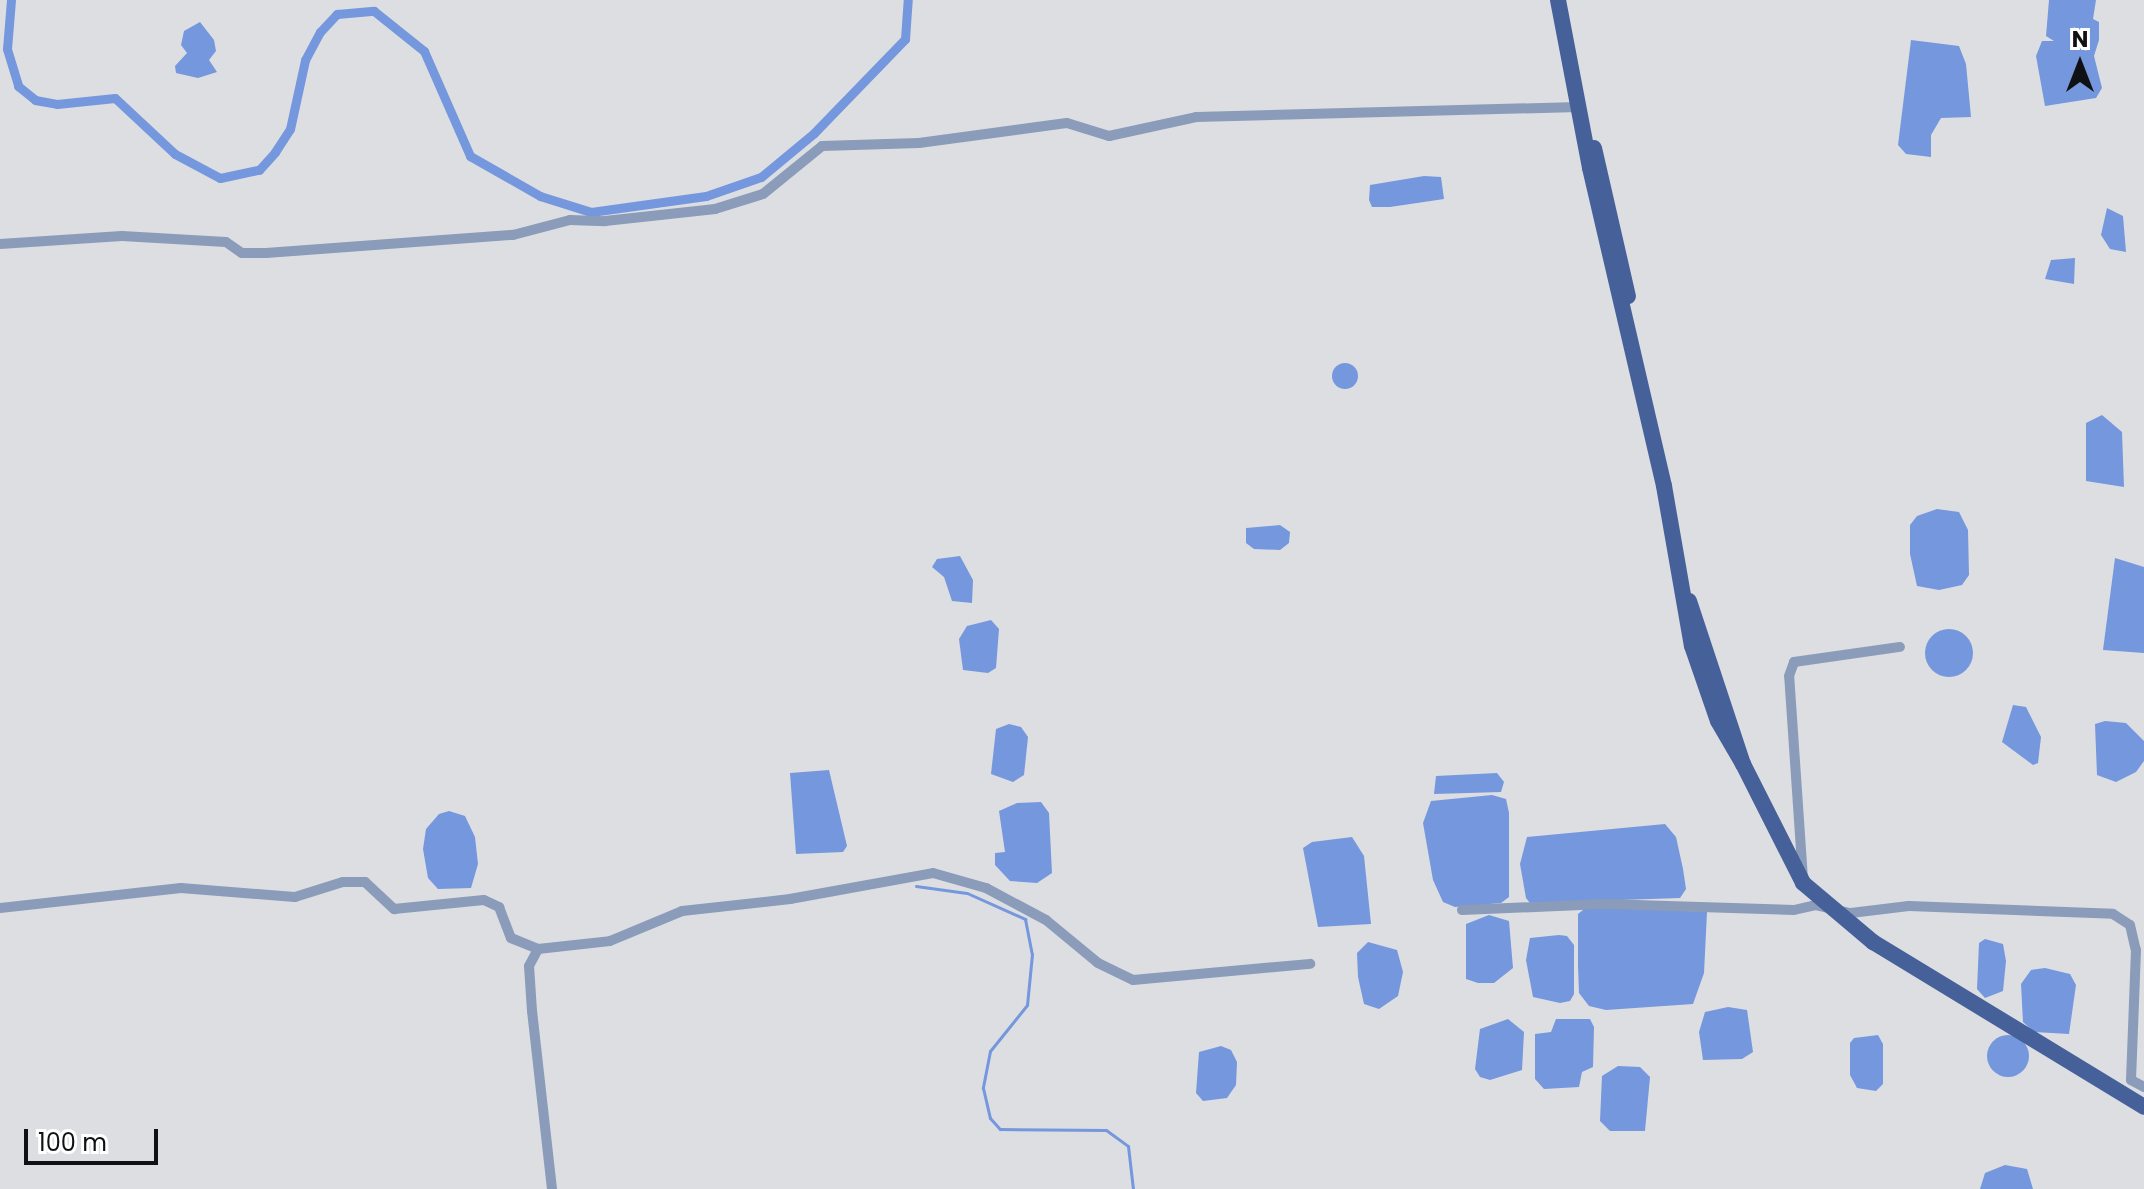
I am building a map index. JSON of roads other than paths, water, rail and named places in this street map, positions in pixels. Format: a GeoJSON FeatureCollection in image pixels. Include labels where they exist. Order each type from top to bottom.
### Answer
{"type":"FeatureCollection","features":[{"type":"Feature","properties":{"kind":"main road"},"geometry":{"type":"LineString","coordinates":[[1558,0],[1584,129],[1602,169],[1616,230],[1627,317],[1701,675],[1718,721],[1803,883],[1873,942],[2144,1107]]}},
{"type":"Feature","properties":{"kind":"street"},"geometry":{"type":"LineString","coordinates":[[0,244],[122,236],[226,242],[242,253],[266,253],[513,235],[570,220],[605,221],[715,209],[763,194],[822,146],[919,143],[1067,123],[1109,136],[1196,117],[1579,107]]}},
{"type":"Feature","properties":{"kind":"street"},"geometry":{"type":"LineString","coordinates":[[1803,883],[1789,676],[1794,662],[1900,647]]}},
{"type":"Feature","properties":{"kind":"street"},"geometry":{"type":"LineString","coordinates":[[0,908],[181,888],[295,897],[343,882],[365,882],[394,909],[484,900],[499,907],[511,938],[538,949],[610,941],[682,911],[790,899],[933,873],[986,888],[1046,920],[1098,963],[1133,980],[1310,964]]}},
{"type":"Feature","properties":{"kind":"street"},"geometry":{"type":"LineString","coordinates":[[1462,910],[1604,904],[1698,905],[1715,911],[1794,910],[1815,905],[1851,913],[1909,906],[2113,914],[2130,925],[2136,950],[2131,1080],[2144,1087]]}},
{"type":"Feature","properties":{"kind":"street"},"geometry":{"type":"LineString","coordinates":[[538,949],[529,966],[552,1189]]}},
{"type":"Feature","properties":{"kind":"water"},"geometry":{"type":"Polygon","coordinates":[[[2049,0],[2096,0],[2093,19],[2099,22],[2099,40],[2094,56],[2102,88],[2096,98],[2045,106],[2036,56],[2042,41],[2054,41],[2046,36],[2049,0]]]}},
{"type":"Feature","properties":{"kind":"water"},"geometry":{"type":"Polygon","coordinates":[[[200,22],[214,40],[216,51],[209,60],[217,72],[198,78],[176,73],[175,66],[187,53],[181,45],[184,31],[200,22]]]}},
{"type":"Feature","properties":{"kind":"water"},"geometry":{"type":"Polygon","coordinates":[[[1911,40],[1959,46],[1966,64],[1971,117],[1941,118],[1931,135],[1931,157],[1906,154],[1898,145],[1911,40]]]}},
{"type":"Feature","properties":{"kind":"water"},"geometry":{"type":"Polygon","coordinates":[[[1424,176],[1441,177],[1444,199],[1372,207],[1370,185],[1424,176]]]}},
{"type":"Feature","properties":{"kind":"water"},"geometry":{"type":"Polygon","coordinates":[[[2107,208],[2123,216],[2126,252],[2110,249],[2101,235],[2107,208]]]}},
{"type":"Feature","properties":{"kind":"water"},"geometry":{"type":"Polygon","coordinates":[[[2075,258],[2074,284],[2045,279],[2051,260],[2075,258]]]}},
{"type":"Feature","properties":{"kind":"water"},"geometry":{"type":"Polygon","coordinates":[[[1345,363],[1354,367],[1358,376],[1354,385],[1345,389],[1336,385],[1332,376],[1336,367],[1345,363]]]}},
{"type":"Feature","properties":{"kind":"water"},"geometry":{"type":"Polygon","coordinates":[[[2102,415],[2122,432],[2124,487],[2086,481],[2086,423],[2102,415]]]}},
{"type":"Feature","properties":{"kind":"water"},"geometry":{"type":"Polygon","coordinates":[[[1937,509],[1959,512],[1968,530],[1969,575],[1962,585],[1939,590],[1917,586],[1910,554],[1910,525],[1917,516],[1937,509]]]}},
{"type":"Feature","properties":{"kind":"water"},"geometry":{"type":"Polygon","coordinates":[[[1280,525],[1290,532],[1289,543],[1280,550],[1254,549],[1246,543],[1246,528],[1280,525]]]}},
{"type":"Feature","properties":{"kind":"water"},"geometry":{"type":"Polygon","coordinates":[[[960,556],[973,580],[972,603],[952,601],[944,577],[932,567],[937,559],[960,556]]]}},
{"type":"Feature","properties":{"kind":"water"},"geometry":{"type":"Polygon","coordinates":[[[2115,558],[2144,567],[2144,653],[2103,650],[2115,558]]]}},
{"type":"Feature","properties":{"kind":"water"},"geometry":{"type":"Polygon","coordinates":[[[991,620],[999,629],[996,668],[988,673],[963,670],[959,639],[967,626],[991,620]]]}},
{"type":"Feature","properties":{"kind":"water"},"geometry":{"type":"Polygon","coordinates":[[[1949,629],[1966,636],[1973,653],[1966,670],[1949,677],[1932,670],[1925,653],[1932,636],[1949,629]]]}},
{"type":"Feature","properties":{"kind":"water"},"geometry":{"type":"Polygon","coordinates":[[[2013,705],[2026,707],[2041,737],[2038,763],[2033,765],[2002,742],[2013,705]]]}},
{"type":"Feature","properties":{"kind":"water"},"geometry":{"type":"Polygon","coordinates":[[[2105,721],[2126,723],[2144,741],[2144,761],[2136,772],[2116,782],[2097,775],[2095,724],[2105,721]]]}},
{"type":"Feature","properties":{"kind":"water"},"geometry":{"type":"Polygon","coordinates":[[[1009,724],[1021,727],[1028,737],[1024,775],[1013,782],[991,774],[996,729],[1009,724]]]}},
{"type":"Feature","properties":{"kind":"water"},"geometry":{"type":"Polygon","coordinates":[[[829,770],[847,846],[843,852],[796,854],[790,773],[829,770]]]}},
{"type":"Feature","properties":{"kind":"water"},"geometry":{"type":"Polygon","coordinates":[[[1497,773],[1504,782],[1501,792],[1434,794],[1436,776],[1497,773]]]}},
{"type":"Feature","properties":{"kind":"water"},"geometry":{"type":"Polygon","coordinates":[[[1492,795],[1506,799],[1509,813],[1509,897],[1501,903],[1455,907],[1443,902],[1433,880],[1423,823],[1431,801],[1492,795]]]}},
{"type":"Feature","properties":{"kind":"water"},"geometry":{"type":"Polygon","coordinates":[[[1041,802],[1049,813],[1052,873],[1037,883],[1010,881],[995,865],[995,853],[1005,852],[999,811],[1017,803],[1041,802]]]}},
{"type":"Feature","properties":{"kind":"water"},"geometry":{"type":"Polygon","coordinates":[[[449,811],[465,816],[475,837],[478,864],[471,888],[438,889],[428,878],[423,849],[426,829],[439,814],[449,811]]]}},
{"type":"Feature","properties":{"kind":"water"},"geometry":{"type":"Polygon","coordinates":[[[1665,824],[1676,837],[1683,869],[1686,889],[1680,898],[1530,903],[1526,898],[1520,864],[1527,837],[1665,824]]]}},
{"type":"Feature","properties":{"kind":"water"},"geometry":{"type":"Polygon","coordinates":[[[1352,837],[1364,856],[1371,924],[1318,927],[1303,848],[1312,842],[1352,837]]]}},
{"type":"Feature","properties":{"kind":"water"},"geometry":{"type":"Polygon","coordinates":[[[1588,906],[1707,912],[1704,973],[1693,1004],[1606,1010],[1589,1006],[1579,993],[1578,965],[1578,914],[1588,906]]]}},
{"type":"Feature","properties":{"kind":"water"},"geometry":{"type":"Polygon","coordinates":[[[1489,915],[1509,921],[1513,968],[1494,983],[1478,983],[1466,979],[1466,924],[1489,915]]]}},
{"type":"Feature","properties":{"kind":"water"},"geometry":{"type":"Polygon","coordinates":[[[1567,936],[1574,945],[1574,994],[1570,1001],[1560,1003],[1533,997],[1526,960],[1530,938],[1567,936]]]}},
{"type":"Feature","properties":{"kind":"water"},"geometry":{"type":"Polygon","coordinates":[[[1985,939],[2003,944],[2006,961],[2003,991],[1985,998],[1977,989],[1979,943],[1985,939]]]}},
{"type":"Feature","properties":{"kind":"water"},"geometry":{"type":"Polygon","coordinates":[[[1368,942],[1397,950],[1403,972],[1398,996],[1379,1009],[1364,1004],[1358,977],[1357,953],[1368,942]]]}},
{"type":"Feature","properties":{"kind":"water"},"geometry":{"type":"Polygon","coordinates":[[[2045,968],[2070,974],[2076,985],[2069,1034],[2034,1032],[2023,1022],[2021,984],[2031,970],[2045,968]]]}},
{"type":"Feature","properties":{"kind":"water"},"geometry":{"type":"Polygon","coordinates":[[[1728,1007],[1747,1010],[1753,1052],[1742,1059],[1703,1060],[1699,1032],[1705,1012],[1728,1007]]]}},
{"type":"Feature","properties":{"kind":"water"},"geometry":{"type":"Polygon","coordinates":[[[1508,1019],[1524,1032],[1522,1070],[1490,1080],[1480,1077],[1475,1069],[1480,1029],[1508,1019]]]}},
{"type":"Feature","properties":{"kind":"water"},"geometry":{"type":"Polygon","coordinates":[[[1556,1019],[1590,1019],[1594,1027],[1593,1067],[1582,1072],[1579,1087],[1544,1089],[1535,1079],[1535,1034],[1551,1032],[1556,1019]]]}},
{"type":"Feature","properties":{"kind":"water"},"geometry":{"type":"Polygon","coordinates":[[[1878,1035],[1883,1044],[1883,1084],[1876,1091],[1857,1088],[1850,1075],[1850,1043],[1854,1038],[1878,1035]]]}},
{"type":"Feature","properties":{"kind":"water"},"geometry":{"type":"Polygon","coordinates":[[[2008,1035],[2023,1041],[2029,1056],[2023,1071],[2008,1077],[1993,1071],[1987,1056],[1993,1041],[2008,1035]]]}},
{"type":"Feature","properties":{"kind":"water"},"geometry":{"type":"Polygon","coordinates":[[[1221,1046],[1231,1050],[1237,1062],[1236,1085],[1227,1098],[1203,1101],[1196,1093],[1199,1052],[1221,1046]]]}},
{"type":"Feature","properties":{"kind":"water"},"geometry":{"type":"Polygon","coordinates":[[[1618,1066],[1640,1067],[1650,1077],[1645,1131],[1610,1131],[1600,1121],[1602,1076],[1618,1066]]]}},
{"type":"Feature","properties":{"kind":"water"},"geometry":{"type":"Polygon","coordinates":[[[2005,1165],[2027,1169],[2033,1189],[1980,1189],[1985,1173],[2005,1165]]]}},
{"type":"Feature","properties":{"kind":"waterway"},"geometry":{"type":"LineString","coordinates":[[11,0],[7,49],[18,86],[35,100],[57,104],[115,98],[175,154],[220,178],[259,170],[275,152],[290,129],[305,60],[320,32],[337,14],[374,11],[424,51],[470,156],[540,196],[591,212],[706,196],[761,177],[814,133],[905,39],[908,0]]}},
{"type":"Feature","properties":{"kind":"waterway"},"geometry":{"type":"LineString","coordinates":[[916,886],[967,893],[1025,919],[1032,954],[1027,1005],[990,1051],[983,1088],[990,1118],[1000,1129],[1106,1130],[1128,1146],[1133,1189]]}}]}
